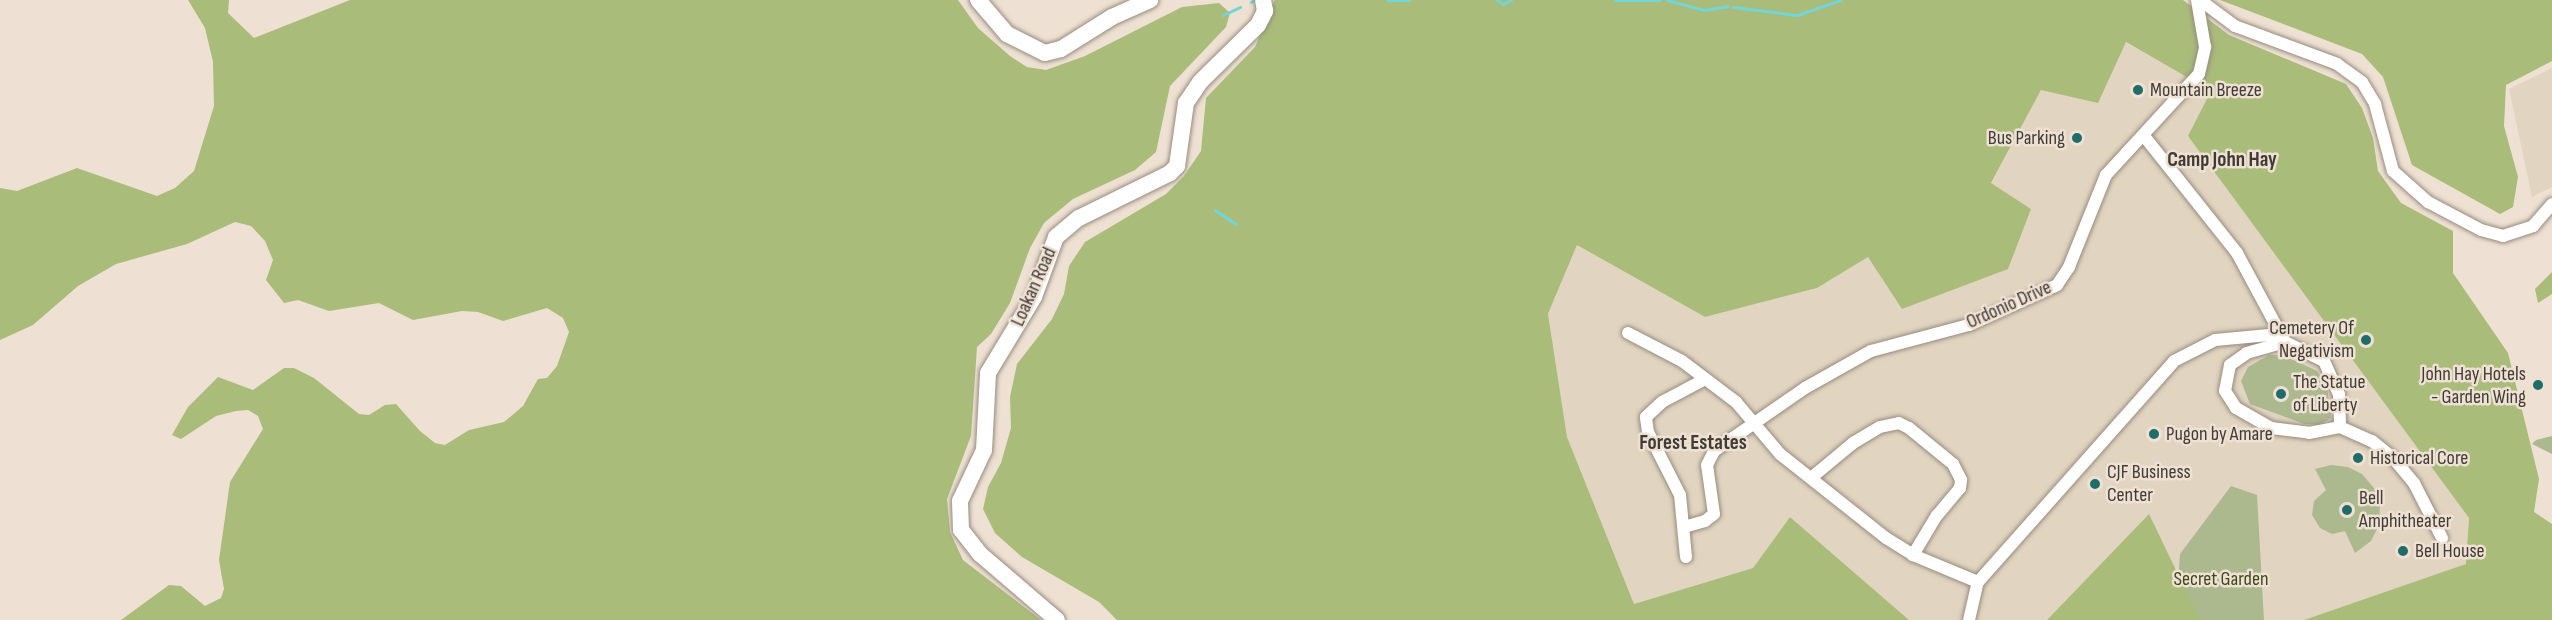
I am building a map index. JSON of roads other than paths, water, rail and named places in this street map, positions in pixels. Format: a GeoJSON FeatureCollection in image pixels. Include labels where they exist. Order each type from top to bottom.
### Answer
{"type":"FeatureCollection","features":[{"type":"Feature","properties":{"kind":"main road"},"geometry":{"type":"LineString","coordinates":[[978,0],[1007,34],[1045,53],[1061,49],[1112,17],[1150,0]]}},
{"type":"Feature","properties":{"kind":"main road","name":"Loakan Road"},"geometry":{"type":"LineString","coordinates":[[1057,620],[980,554],[961,530],[960,501],[984,450],[988,373],[1034,297],[1056,237],[1079,218],[1170,173],[1177,166],[1186,103],[1200,82],[1258,25],[1265,11],[1263,0]]}},
{"type":"Feature","properties":{"kind":"street","name":"Ordonio Drive"},"geometry":{"type":"LineString","coordinates":[[1684,527],[1705,521],[1714,514],[1709,458],[1754,421],[1871,351],[1969,325],[2057,285],[2069,267],[2099,186],[2111,168],[2145,136],[2199,74],[2204,54],[2202,2]]}},
{"type":"Feature","properties":{"kind":"street","name":"Ordonio Drive"},"geometry":{"type":"LineString","coordinates":[[2202,2],[2235,26],[2337,64],[2362,82],[2375,104],[2393,171],[2428,202],[2481,230],[2503,236],[2533,226],[2552,204]]}},
{"type":"Feature","properties":{"kind":"street"},"geometry":{"type":"LineString","coordinates":[[2145,136],[2237,253],[2282,338]]}},
{"type":"Feature","properties":{"kind":"street"},"geometry":{"type":"LineString","coordinates":[[1628,333],[1669,352],[1705,379],[1754,421],[1780,454],[1912,555],[1978,582]]}},
{"type":"Feature","properties":{"kind":"street"},"geometry":{"type":"LineString","coordinates":[[2282,338],[2247,353],[2230,365],[2224,382],[2228,399],[2235,408],[2271,428],[2309,433],[2340,427],[2372,441],[2393,458],[2414,483],[2442,538]]}},
{"type":"Feature","properties":{"kind":"street"},"geometry":{"type":"LineString","coordinates":[[1969,620],[1978,582],[2174,361],[2214,340],[2282,338],[2324,361],[2338,394],[2340,427]]}},
{"type":"Feature","properties":{"kind":"street"},"geometry":{"type":"LineString","coordinates":[[1686,557],[1680,495],[1648,432],[1646,417],[1662,402],[1705,379]]}},
{"type":"Feature","properties":{"kind":"street"},"geometry":{"type":"LineString","coordinates":[[1811,478],[1853,443],[1880,427],[1899,423],[1909,428],[1953,464],[1960,480],[1960,488],[1937,515],[1912,555]]}},
{"type":"Feature","properties":{"kind":"waterway"},"geometry":{"type":"LineString","coordinates":[[1387,0],[1409,0]]}},
{"type":"Feature","properties":{"kind":"waterway"},"geometry":{"type":"LineString","coordinates":[[1497,0],[1503,4],[1511,0]]}},
{"type":"Feature","properties":{"kind":"waterway"},"geometry":{"type":"LineString","coordinates":[[1615,0],[1660,0]]}},
{"type":"Feature","properties":{"kind":"waterway"},"geometry":{"type":"LineString","coordinates":[[1667,0],[1704,10],[1728,6]]}},
{"type":"Feature","properties":{"kind":"waterway"},"geometry":{"type":"LineString","coordinates":[[1733,7],[1797,15],[1841,0]]}},
{"type":"Feature","properties":{"kind":"waterway"},"geometry":{"type":"LineString","coordinates":[[1223,15],[1240,7]]}},
{"type":"Feature","properties":{"kind":"waterway"},"geometry":{"type":"LineString","coordinates":[[1215,210],[1236,224]]}},
{"type":"Feature","properties":{"kind":"place","name":"Mountain Breeze"},"geometry":{"type":"Point","coordinates":[2138,90]}},
{"type":"Feature","properties":{"kind":"place","name":"Bus Parking"},"geometry":{"type":"Point","coordinates":[2077,138]}},
{"type":"Feature","properties":{"kind":"place","name":"Cemetery Of Negativism"},"geometry":{"type":"Point","coordinates":[2366,340]}},
{"type":"Feature","properties":{"kind":"place","name":"John Hay Hotels - Garden Wing"},"geometry":{"type":"Point","coordinates":[2538,385]}},
{"type":"Feature","properties":{"kind":"place","name":"The Statue of Liberty"},"geometry":{"type":"Point","coordinates":[2281,394]}},
{"type":"Feature","properties":{"kind":"place","name":"Pugon by Amare"},"geometry":{"type":"Point","coordinates":[2154,434]}},
{"type":"Feature","properties":{"kind":"place","name":"Historical Core"},"geometry":{"type":"Point","coordinates":[2358,458]}},
{"type":"Feature","properties":{"kind":"place","name":"CJF Business Center"},"geometry":{"type":"Point","coordinates":[2095,484]}},
{"type":"Feature","properties":{"kind":"place","name":"Bell Amphitheater"},"geometry":{"type":"Point","coordinates":[2347,510]}},
{"type":"Feature","properties":{"kind":"place","name":"Bell House"},"geometry":{"type":"Point","coordinates":[2403,551]}},
{"type":"Feature","properties":{"kind":"district","name":"Camp John Hay"},"geometry":{"type":"Point","coordinates":[2222,160]}},
{"type":"Feature","properties":{"kind":"district","name":"Forest Estates"},"geometry":{"type":"Point","coordinates":[1693,443]}},
{"type":"Feature","properties":{"kind":"park label","name":"Secret Garden"},"geometry":{"type":"Point","coordinates":[2221,579]}}]}
